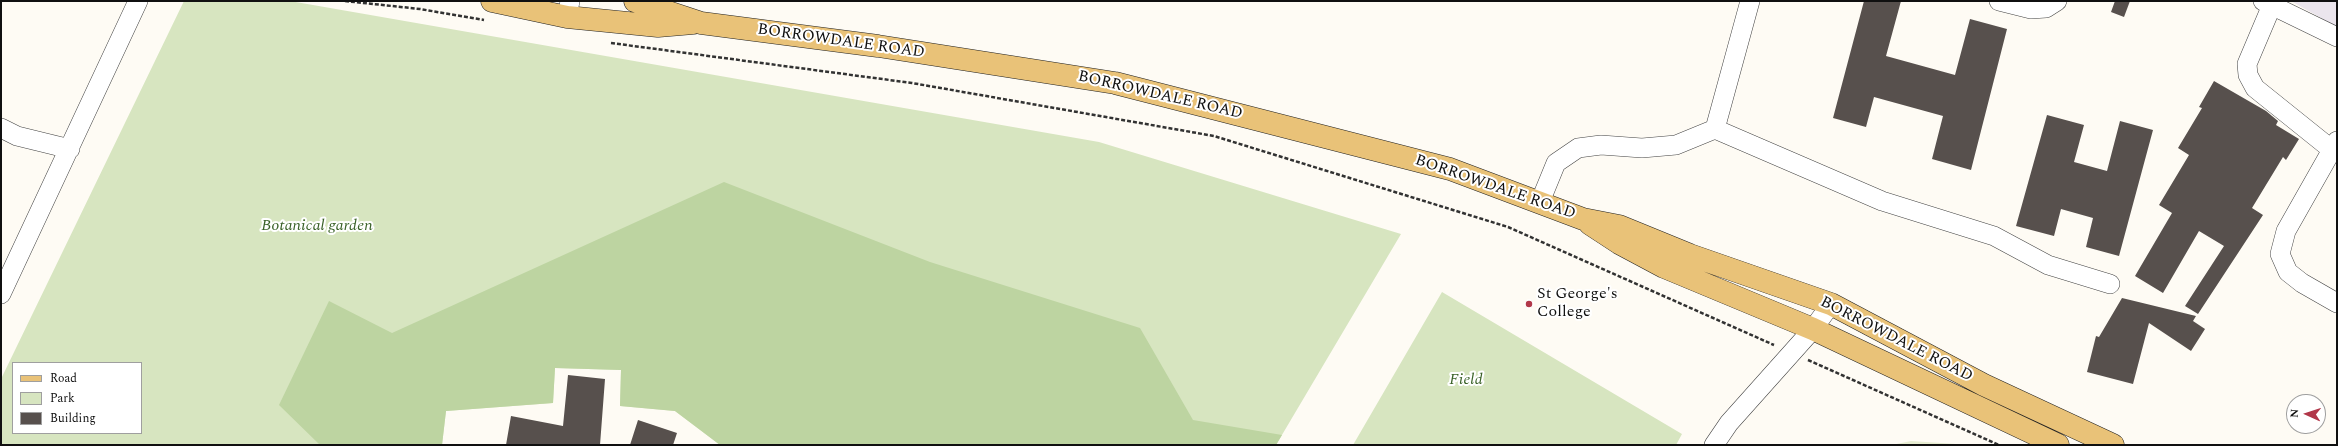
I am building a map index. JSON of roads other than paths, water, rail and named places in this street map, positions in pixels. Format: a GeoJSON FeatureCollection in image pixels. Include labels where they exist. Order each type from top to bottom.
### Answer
{"type":"FeatureCollection","features":[{"type":"Feature","properties":{"kind":"main road","name":"BORROWDALE ROAD"},"geometry":{"type":"LineString","coordinates":[[635,1],[700,23],[878,46],[1115,83],[1450,169],[1583,219],[1619,226],[1690,255],[1831,304],[1984,384],[2113,445]]}},
{"type":"Feature","properties":{"kind":"main road","name":"BORROWDALE ROAD"},"geometry":{"type":"LineString","coordinates":[[491,11],[568,9],[658,26],[700,23]]}},
{"type":"Feature","properties":{"kind":"main road","name":"BORROWDALE ROAD"},"geometry":{"type":"LineString","coordinates":[[1583,219],[1619,243],[1664,267],[1813,329],[2058,445]]}},
{"type":"Feature","properties":{"kind":"street"},"geometry":{"type":"LineString","coordinates":[[1,294],[138,1]]}},
{"type":"Feature","properties":{"kind":"street"},"geometry":{"type":"LineString","coordinates":[[1715,129],[1750,1]]}},
{"type":"Feature","properties":{"kind":"street"},"geometry":{"type":"LineString","coordinates":[[2000,1],[2031,9],[2046,8],[2057,1]]}},
{"type":"Feature","properties":{"kind":"street"},"geometry":{"type":"LineString","coordinates":[[2337,37],[2268,3],[2247,64],[2248,75],[2255,88],[2334,145],[2286,231],[2280,254],[2288,272],[2302,284],[2337,303]]}},
{"type":"Feature","properties":{"kind":"street"},"geometry":{"type":"LineString","coordinates":[[1,128],[17,136],[70,149]]}},
{"type":"Feature","properties":{"kind":"street"},"geometry":{"type":"LineString","coordinates":[[1540,202],[1556,163],[1578,148],[1601,145],[1642,148],[1676,145],[1715,129],[1882,201],[1994,236],[2048,265],[2110,284]]}},
{"type":"Feature","properties":{"kind":"street"},"geometry":{"type":"LineString","coordinates":[[1714,445],[1729,423],[1813,329],[1831,304]]}},
{"type":"Feature","properties":{"kind":"place","name":"St George's College"},"geometry":{"type":"Point","coordinates":[1529,304]}},
{"type":"Feature","properties":{"kind":"park label","name":"Botanical garden"},"geometry":{"type":"Point","coordinates":[317,227]}},
{"type":"Feature","properties":{"kind":"park label","name":"Field"},"geometry":{"type":"Point","coordinates":[1466,381]}}]}
